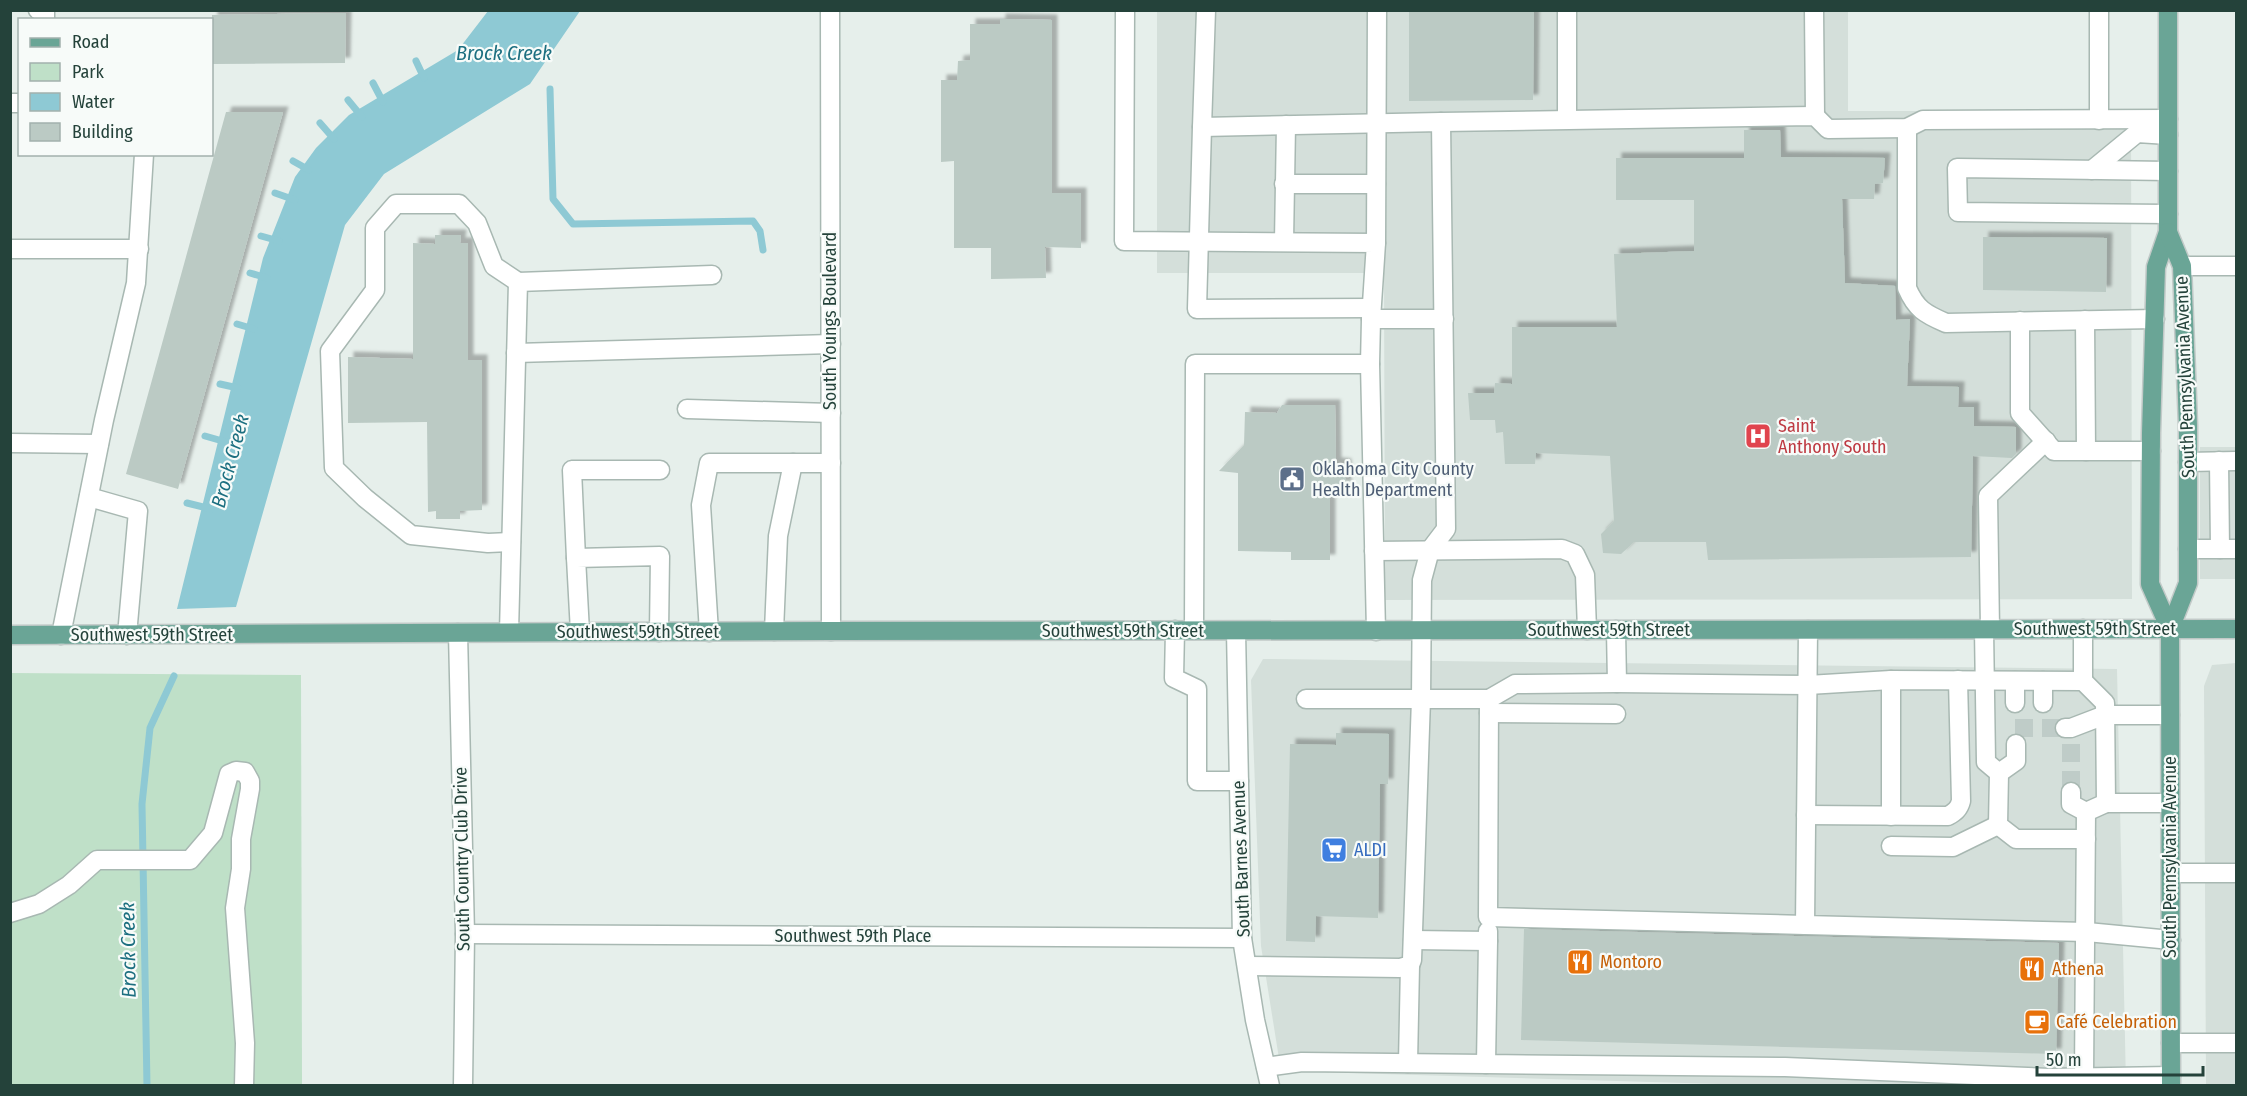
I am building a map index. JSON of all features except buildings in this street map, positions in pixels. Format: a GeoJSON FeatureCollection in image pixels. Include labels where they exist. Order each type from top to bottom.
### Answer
{"type":"FeatureCollection","features":[{"type":"Feature","properties":{"kind":"main road","name":"South Pennsylvania Avenue"},"geometry":{"type":"LineString","coordinates":[[2168,10],[2168,232],[2156,267],[2150,584],[2170,629]]}},
{"type":"Feature","properties":{"kind":"main road","name":"South Pennsylvania Avenue"},"geometry":{"type":"LineString","coordinates":[[2168,232],[2182,266],[2188,462],[2188,583],[2170,629],[2171,1081]]}},
{"type":"Feature","properties":{"kind":"main road","name":"Southwest 59th Street"},"geometry":{"type":"LineString","coordinates":[[10,635],[774,631],[2236,629]]}},
{"type":"Feature","properties":{"kind":"street","name":"South Youngs Boulevard"},"geometry":{"type":"LineString","coordinates":[[830,10],[831,631]]}},
{"type":"Feature","properties":{"kind":"street"},"geometry":{"type":"LineString","coordinates":[[1125,10],[1124,241],[1376,243]]}},
{"type":"Feature","properties":{"kind":"street"},"geometry":{"type":"LineString","coordinates":[[1206,10],[1197,309],[1370,313],[1444,319]]}},
{"type":"Feature","properties":{"kind":"street"},"geometry":{"type":"LineString","coordinates":[[1376,631],[1370,313],[1376,243],[1377,10]]}},
{"type":"Feature","properties":{"kind":"street"},"geometry":{"type":"LineString","coordinates":[[1567,10],[1568,119]]}},
{"type":"Feature","properties":{"kind":"street"},"geometry":{"type":"LineString","coordinates":[[1814,10],[1815,116],[1828,129],[1907,128],[1923,120],[2099,120],[2168,127]]}},
{"type":"Feature","properties":{"kind":"street"},"geometry":{"type":"LineString","coordinates":[[2098,10],[2099,120]]}},
{"type":"Feature","properties":{"kind":"street"},"geometry":{"type":"LineString","coordinates":[[1202,127],[1815,116]]}},
{"type":"Feature","properties":{"kind":"street"},"geometry":{"type":"LineString","coordinates":[[1407,1064],[1421,699],[1422,580],[1431,550],[1446,529],[1441,122]]}},
{"type":"Feature","properties":{"kind":"street"},"geometry":{"type":"LineString","coordinates":[[1284,241],[1286,125]]}},
{"type":"Feature","properties":{"kind":"street"},"geometry":{"type":"LineString","coordinates":[[2092,170],[2137,133],[2168,127]]}},
{"type":"Feature","properties":{"kind":"street"},"geometry":{"type":"LineString","coordinates":[[1907,128],[1907,288],[1913,303],[1928,315],[1946,322],[2155,319]]}},
{"type":"Feature","properties":{"kind":"street"},"geometry":{"type":"LineString","coordinates":[[61,635],[99,444],[136,283],[144,156]]}},
{"type":"Feature","properties":{"kind":"street"},"geometry":{"type":"LineString","coordinates":[[2168,171],[1957,168],[1958,212],[2168,214]]}},
{"type":"Feature","properties":{"kind":"street"},"geometry":{"type":"LineString","coordinates":[[1284,184],[1376,184]]}},
{"type":"Feature","properties":{"kind":"street"},"geometry":{"type":"LineString","coordinates":[[511,542],[488,543],[411,535],[365,498],[334,468],[330,351],[375,290],[375,228],[396,204],[459,204],[477,223],[494,266],[518,282],[712,275]]}},
{"type":"Feature","properties":{"kind":"street"},"geometry":{"type":"LineString","coordinates":[[10,249],[139,249]]}},
{"type":"Feature","properties":{"kind":"street"},"geometry":{"type":"LineString","coordinates":[[2182,266],[2236,266]]}},
{"type":"Feature","properties":{"kind":"street"},"geometry":{"type":"LineString","coordinates":[[509,632],[518,282]]}},
{"type":"Feature","properties":{"kind":"street"},"geometry":{"type":"LineString","coordinates":[[2085,320],[2086,451]]}},
{"type":"Feature","properties":{"kind":"street"},"geometry":{"type":"LineString","coordinates":[[2020,321],[2020,413],[2054,451],[2151,451]]}},
{"type":"Feature","properties":{"kind":"street"},"geometry":{"type":"LineString","coordinates":[[516,353],[831,344]]}},
{"type":"Feature","properties":{"kind":"street"},"geometry":{"type":"LineString","coordinates":[[1194,630],[1195,364],[1370,364]]}},
{"type":"Feature","properties":{"kind":"street"},"geometry":{"type":"LineString","coordinates":[[687,409],[831,413]]}},
{"type":"Feature","properties":{"kind":"street"},"geometry":{"type":"LineString","coordinates":[[1999,773],[1986,762],[1988,496],[2046,441]]}},
{"type":"Feature","properties":{"kind":"street"},"geometry":{"type":"LineString","coordinates":[[10,443],[99,444]]}},
{"type":"Feature","properties":{"kind":"street"},"geometry":{"type":"LineString","coordinates":[[2188,462],[2228,461],[2228,549],[2188,549]]}},
{"type":"Feature","properties":{"kind":"street"},"geometry":{"type":"LineString","coordinates":[[709,632],[701,505],[709,463],[831,463]]}},
{"type":"Feature","properties":{"kind":"street"},"geometry":{"type":"LineString","coordinates":[[774,631],[778,536],[793,463]]}},
{"type":"Feature","properties":{"kind":"street"},"geometry":{"type":"LineString","coordinates":[[579,632],[572,470],[660,470]]}},
{"type":"Feature","properties":{"kind":"street"},"geometry":{"type":"LineString","coordinates":[[89,496],[138,511],[127,635]]}},
{"type":"Feature","properties":{"kind":"street"},"geometry":{"type":"LineString","coordinates":[[1374,551],[1562,549],[1575,554],[1585,575],[1587,630]]}},
{"type":"Feature","properties":{"kind":"street"},"geometry":{"type":"LineString","coordinates":[[576,558],[660,556],[659,632]]}},
{"type":"Feature","properties":{"kind":"street"},"geometry":{"type":"LineString","coordinates":[[2083,629],[2083,681],[2105,703],[2106,803]]}},
{"type":"Feature","properties":{"kind":"street"},"geometry":{"type":"LineString","coordinates":[[1175,630],[1174,678],[1197,689],[1197,781],[1239,781]]}},
{"type":"Feature","properties":{"kind":"street"},"geometry":{"type":"LineString","coordinates":[[1616,630],[1617,683]]}},
{"type":"Feature","properties":{"kind":"street"},"geometry":{"type":"LineString","coordinates":[[1804,925],[1809,630]]}},
{"type":"Feature","properties":{"kind":"street","name":"South Barnes Avenue"},"geometry":{"type":"LineString","coordinates":[[1236,631],[1242,938],[1255,1020],[1270,1086]]}},
{"type":"Feature","properties":{"kind":"street","name":"South Country Club Drive"},"geometry":{"type":"LineString","coordinates":[[458,633],[465,934],[463,1086]]}},
{"type":"Feature","properties":{"kind":"street"},"geometry":{"type":"LineString","coordinates":[[1486,1064],[1489,706],[1515,684],[1808,684],[1891,680],[2083,681]]}},
{"type":"Feature","properties":{"kind":"street"},"geometry":{"type":"LineString","coordinates":[[1891,680],[1891,816]]}},
{"type":"Feature","properties":{"kind":"street"},"geometry":{"type":"LineString","coordinates":[[1806,815],[1948,816],[1959,808],[1961,801],[1958,680]]}},
{"type":"Feature","properties":{"kind":"street"},"geometry":{"type":"LineString","coordinates":[[2015,681],[2015,703]]}},
{"type":"Feature","properties":{"kind":"street"},"geometry":{"type":"LineString","coordinates":[[2043,681],[2043,703]]}},
{"type":"Feature","properties":{"kind":"street"},"geometry":{"type":"LineString","coordinates":[[1306,699],[1421,699],[1616,714]]}},
{"type":"Feature","properties":{"kind":"street"},"geometry":{"type":"LineString","coordinates":[[2069,733],[2105,715],[2170,715]]}},
{"type":"Feature","properties":{"kind":"street"},"geometry":{"type":"LineString","coordinates":[[1999,773],[2016,761],[2016,744]]}},
{"type":"Feature","properties":{"kind":"street"},"geometry":{"type":"LineString","coordinates":[[10,913],[39,904],[69,885],[97,860],[190,860],[213,833],[229,774],[236,771],[245,772],[250,781],[250,789],[241,839],[241,869],[235,908],[245,1043],[244,1086]]}},
{"type":"Feature","properties":{"kind":"street"},"geometry":{"type":"LineString","coordinates":[[1998,825],[1999,773]]}},
{"type":"Feature","properties":{"kind":"street"},"geometry":{"type":"LineString","coordinates":[[2071,792],[2071,804],[2086,812]]}},
{"type":"Feature","properties":{"kind":"street"},"geometry":{"type":"LineString","coordinates":[[2086,812],[2106,803],[2170,803]]}},
{"type":"Feature","properties":{"kind":"street"},"geometry":{"type":"LineString","coordinates":[[2084,1077],[2087,932],[2086,812]]}},
{"type":"Feature","properties":{"kind":"street"},"geometry":{"type":"LineString","coordinates":[[1998,825],[2016,839],[2086,838]]}},
{"type":"Feature","properties":{"kind":"street"},"geometry":{"type":"LineString","coordinates":[[1891,846],[1953,847],[1998,825]]}},
{"type":"Feature","properties":{"kind":"street"},"geometry":{"type":"LineString","coordinates":[[213,833],[226,828],[234,830],[241,839]]}},
{"type":"Feature","properties":{"kind":"street"},"geometry":{"type":"LineString","coordinates":[[2171,873],[2236,873]]}},
{"type":"Feature","properties":{"kind":"street"},"geometry":{"type":"LineString","coordinates":[[1488,917],[2087,932],[2171,940]]}},
{"type":"Feature","properties":{"kind":"street","name":"Southwest 59th Place"},"geometry":{"type":"LineString","coordinates":[[465,934],[1242,938]]}},
{"type":"Feature","properties":{"kind":"street"},"geometry":{"type":"LineString","coordinates":[[1413,940],[1488,941]]}},
{"type":"Feature","properties":{"kind":"street"},"geometry":{"type":"LineString","coordinates":[[1247,966],[1400,968],[1410,965]]}},
{"type":"Feature","properties":{"kind":"street"},"geometry":{"type":"LineString","coordinates":[[2171,1043],[2236,1043]]}},
{"type":"Feature","properties":{"kind":"street"},"geometry":{"type":"LineString","coordinates":[[1266,1067],[1302,1062],[1785,1067],[2171,1081]]}},
{"type":"Feature","properties":{"kind":"shaded area","name":"Saint Anthony South"},"geometry":{"type":"Polygon","coordinates":[[[1157,11],[1848,11],[1848,111],[2131,111],[2132,599],[1385,600],[1384,273],[1157,273],[1157,11]]]}},
{"type":"Feature","properties":{"kind":"shaded area"},"geometry":{"type":"Polygon","coordinates":[[[2200,447],[2236,447],[2236,579],[2200,579],[2200,447]]]}},
{"type":"Feature","properties":{"kind":"shaded area"},"geometry":{"type":"Polygon","coordinates":[[[1263,659],[2117,669],[2126,1085],[1752,1085],[1281,1071],[1261,946],[1251,680],[1263,659]]]}},
{"type":"Feature","properties":{"kind":"shaded area"},"geometry":{"type":"Polygon","coordinates":[[[2236,663],[2236,1085],[2206,1085],[2204,686],[2212,665],[2236,663]]]}},
{"type":"Feature","properties":{"kind":"green space"},"geometry":{"type":"Polygon","coordinates":[[[11,673],[301,675],[302,1085],[11,1085],[11,673]]]}},
{"type":"Feature","properties":{"kind":"water","name":"Brock Creek"},"geometry":{"type":"Polygon","coordinates":[[[488,11],[580,11],[530,84],[384,174],[345,225],[236,607],[177,609],[263,258],[295,177],[316,148],[349,115],[458,50],[488,11]]]}},
{"type":"Feature","properties":{"kind":"waterway"},"geometry":{"type":"LineString","coordinates":[[416,61],[424,78]]}},
{"type":"Feature","properties":{"kind":"waterway"},"geometry":{"type":"LineString","coordinates":[[373,83],[383,102]]}},
{"type":"Feature","properties":{"kind":"waterway"},"geometry":{"type":"LineString","coordinates":[[550,89],[553,199],[573,224],[753,221],[760,231],[763,250]]}},
{"type":"Feature","properties":{"kind":"waterway"},"geometry":{"type":"LineString","coordinates":[[348,100],[362,117]]}},
{"type":"Feature","properties":{"kind":"waterway"},"geometry":{"type":"LineString","coordinates":[[320,123],[334,139]]}},
{"type":"Feature","properties":{"kind":"waterway"},"geometry":{"type":"LineString","coordinates":[[293,161],[309,170]]}},
{"type":"Feature","properties":{"kind":"waterway"},"geometry":{"type":"LineString","coordinates":[[275,193],[295,200]]}},
{"type":"Feature","properties":{"kind":"waterway"},"geometry":{"type":"LineString","coordinates":[[261,236],[279,241]]}},
{"type":"Feature","properties":{"kind":"waterway"},"geometry":{"type":"LineString","coordinates":[[250,273],[267,278]]}},
{"type":"Feature","properties":{"kind":"waterway"},"geometry":{"type":"LineString","coordinates":[[237,324],[254,329]]}},
{"type":"Feature","properties":{"kind":"waterway"},"geometry":{"type":"LineString","coordinates":[[220,384],[238,388]]}},
{"type":"Feature","properties":{"kind":"waterway"},"geometry":{"type":"LineString","coordinates":[[205,436],[226,442]]}},
{"type":"Feature","properties":{"kind":"waterway"},"geometry":{"type":"LineString","coordinates":[[187,503],[211,509]]}},
{"type":"Feature","properties":{"kind":"waterway","name":"Brock Creek"},"geometry":{"type":"LineString","coordinates":[[147,1086],[142,804],[150,728],[174,676]]}},
{"type":"Feature","properties":{"kind":"tunnel"},"geometry":{"type":"LineString","coordinates":[[2015,728],[2065,728]]}},
{"type":"Feature","properties":{"kind":"tunnel"},"geometry":{"type":"LineString","coordinates":[[2071,744],[2071,792]]}},
{"type":"Feature","properties":{"kind":"place","name":"Saint Anthony South"},"geometry":{"type":"Point","coordinates":[1758,436]}},
{"type":"Feature","properties":{"kind":"place","name":"Oklahoma City County Health Department"},"geometry":{"type":"Point","coordinates":[1292,479]}},
{"type":"Feature","properties":{"kind":"place","name":"ALDI"},"geometry":{"type":"Point","coordinates":[1334,850]}},
{"type":"Feature","properties":{"kind":"place","name":"Montoro"},"geometry":{"type":"Point","coordinates":[1580,962]}},
{"type":"Feature","properties":{"kind":"place","name":"Athena"},"geometry":{"type":"Point","coordinates":[2032,969]}},
{"type":"Feature","properties":{"kind":"place","name":"Café Celebration"},"geometry":{"type":"Point","coordinates":[2037,1022]}}]}
